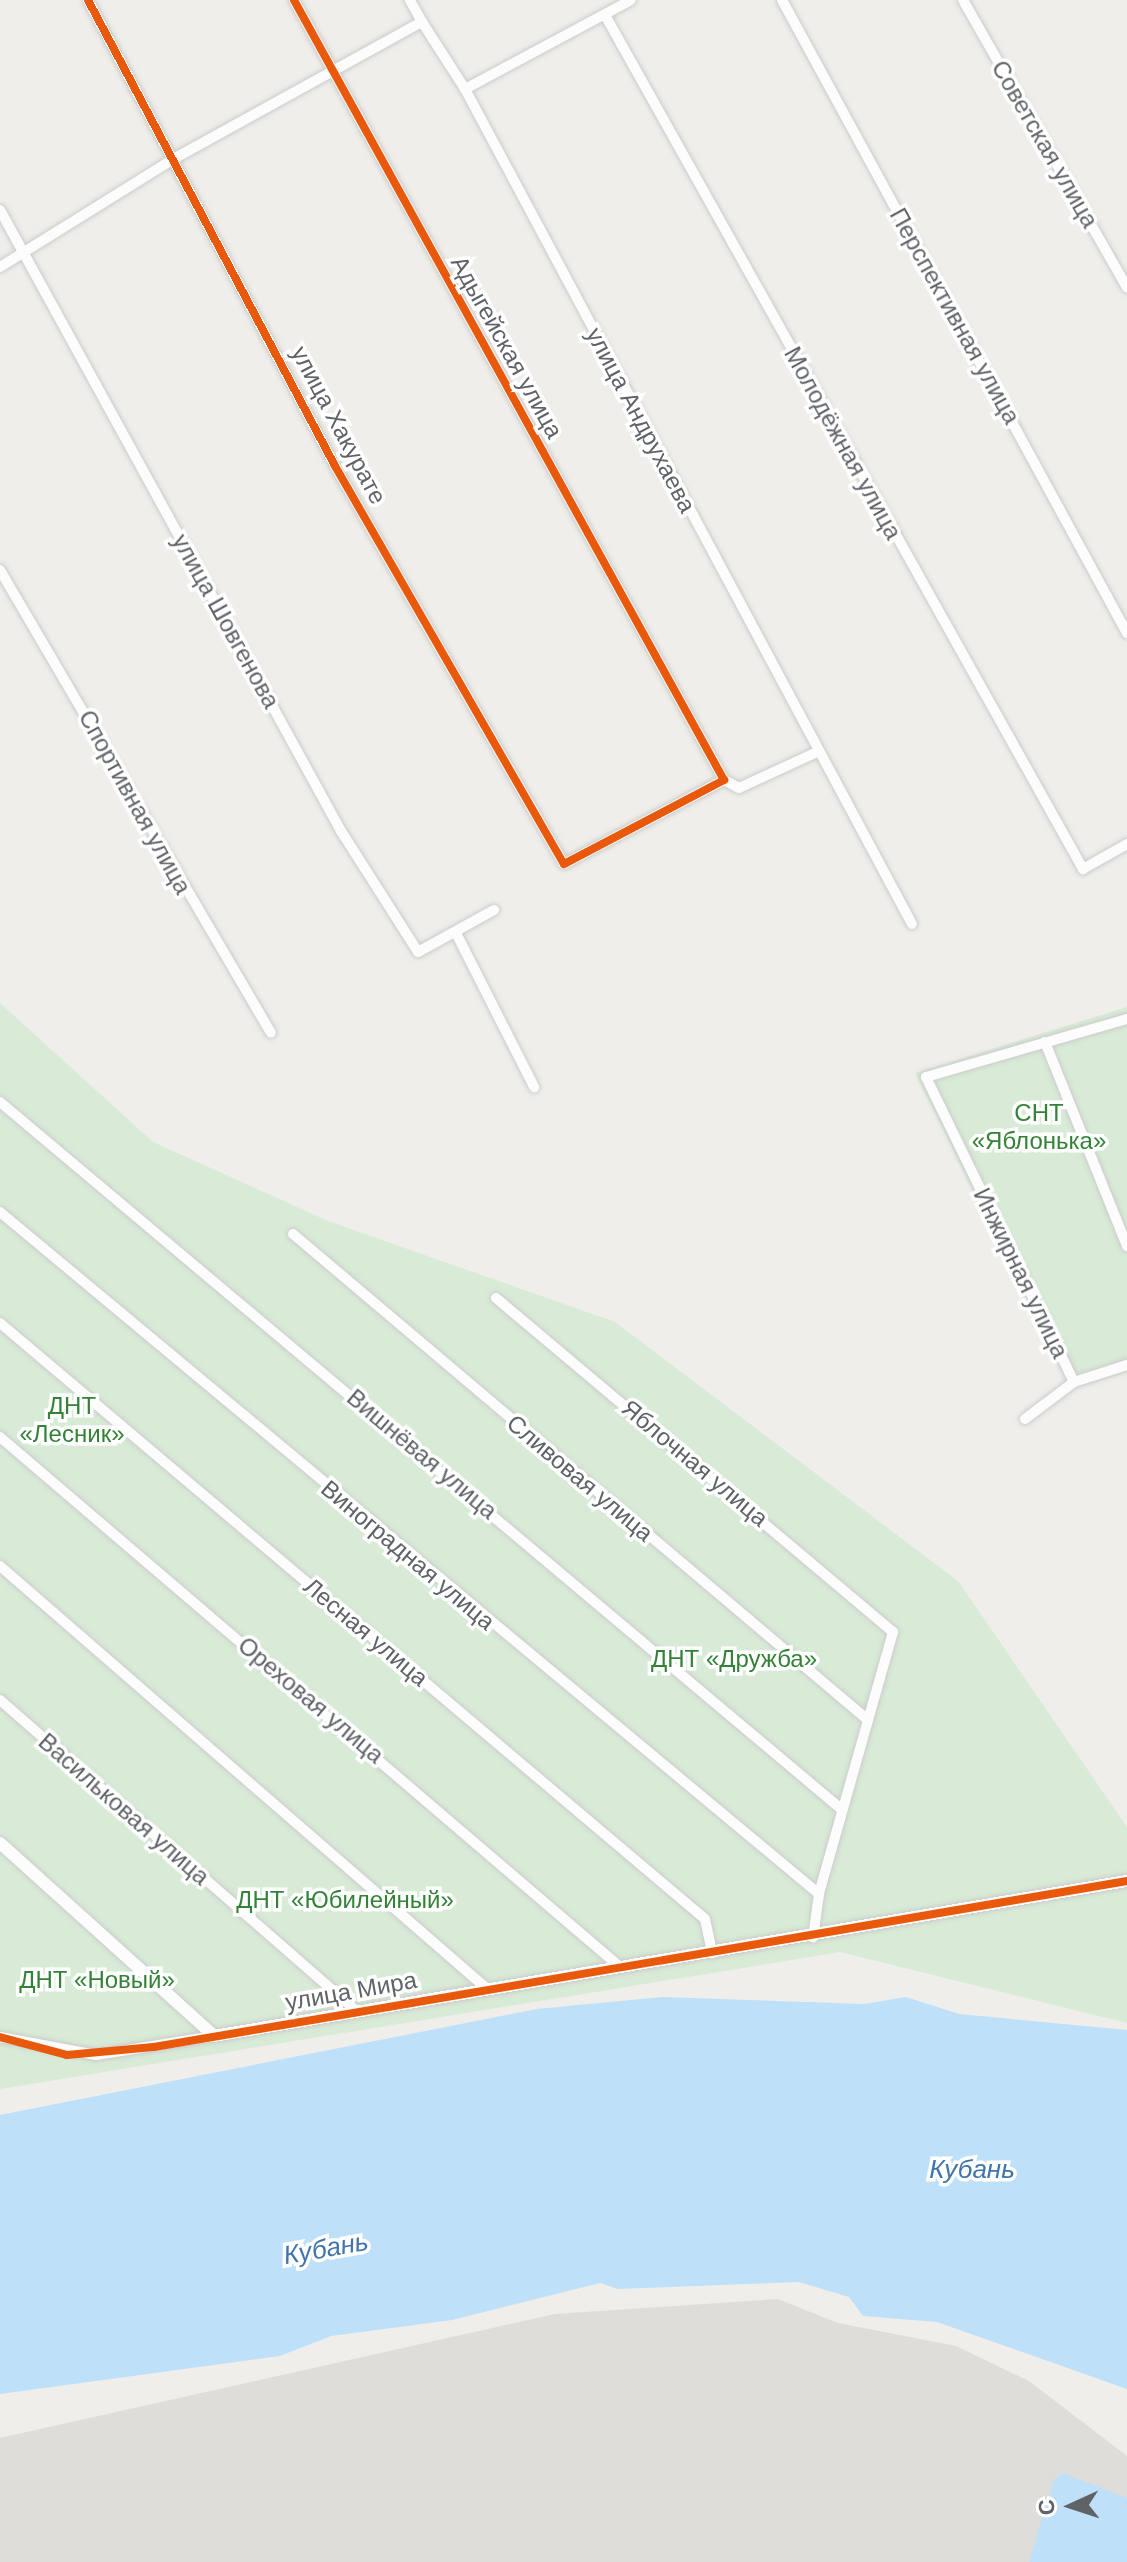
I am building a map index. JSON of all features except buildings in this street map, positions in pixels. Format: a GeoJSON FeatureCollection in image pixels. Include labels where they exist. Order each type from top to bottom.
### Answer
{"type":"FeatureCollection","features":[{"type":"Feature","properties":{"kind":"street","name":"улица Хакурате"},"geometry":{"type":"LineString","coordinates":[[88,0],[177,157],[335,466],[564,864],[724,780]]}},
{"type":"Feature","properties":{"kind":"street","name":"Адыгейская улица"},"geometry":{"type":"LineString","coordinates":[[294,0],[724,780]]}},
{"type":"Feature","properties":{"kind":"street","name":"улица Андрухаева"},"geometry":{"type":"LineString","coordinates":[[410,0],[465,89],[817,752],[912,924]]}},
{"type":"Feature","properties":{"kind":"street"},"geometry":{"type":"LineString","coordinates":[[465,89],[631,0]]}},
{"type":"Feature","properties":{"kind":"street","name":"Перспективная улица"},"geometry":{"type":"LineString","coordinates":[[782,0],[1127,633]]}},
{"type":"Feature","properties":{"kind":"street","name":"Советская улица"},"geometry":{"type":"LineString","coordinates":[[963,0],[1127,288]]}},
{"type":"Feature","properties":{"kind":"street","name":"Молодёжная улица"},"geometry":{"type":"LineString","coordinates":[[605,15],[1083,869],[1127,844]]}},
{"type":"Feature","properties":{"kind":"street"},"geometry":{"type":"LineString","coordinates":[[0,267],[177,157],[334,74],[422,22]]}},
{"type":"Feature","properties":{"kind":"street","name":"улица Шовгенова"},"geometry":{"type":"LineString","coordinates":[[0,210],[341,831],[418,952],[494,910]]}},
{"type":"Feature","properties":{"kind":"street","name":"Спортивная улица"},"geometry":{"type":"LineString","coordinates":[[0,570],[271,1033]]}},
{"type":"Feature","properties":{"kind":"street"},"geometry":{"type":"LineString","coordinates":[[724,780],[739,788],[817,752]]}},
{"type":"Feature","properties":{"kind":"street"},"geometry":{"type":"LineString","coordinates":[[456,933],[534,1087]]}},
{"type":"Feature","properties":{"kind":"street"},"geometry":{"type":"LineString","coordinates":[[1127,1019],[1045,1042],[1127,1246]]}},
{"type":"Feature","properties":{"kind":"street","name":"Инжирная улица"},"geometry":{"type":"LineString","coordinates":[[1045,1042],[926,1077],[1074,1382]]}},
{"type":"Feature","properties":{"kind":"street","name":"Вишнёвая улица"},"geometry":{"type":"LineString","coordinates":[[0,1102],[841,1809]]}},
{"type":"Feature","properties":{"kind":"street","name":"Виноградная улица"},"geometry":{"type":"LineString","coordinates":[[0,1212],[819,1894]]}},
{"type":"Feature","properties":{"kind":"street","name":"Сливовая улица"},"geometry":{"type":"LineString","coordinates":[[293,1234],[868,1720]]}},
{"type":"Feature","properties":{"kind":"street","name":"Яблочная улица"},"geometry":{"type":"LineString","coordinates":[[496,1298],[893,1632],[868,1720]]}},
{"type":"Feature","properties":{"kind":"street","name":"Лесная улица"},"geometry":{"type":"LineString","coordinates":[[0,1323],[705,1919],[712,1953]]}},
{"type":"Feature","properties":{"kind":"street"},"geometry":{"type":"LineString","coordinates":[[1025,1419],[1074,1382],[1127,1365]]}},
{"type":"Feature","properties":{"kind":"street","name":"Ореховая улица"},"geometry":{"type":"LineString","coordinates":[[0,1437],[619,1966]]}},
{"type":"Feature","properties":{"kind":"street"},"geometry":{"type":"LineString","coordinates":[[0,1566],[485,1987]]}},
{"type":"Feature","properties":{"kind":"street","name":"Васильковая улица"},"geometry":{"type":"LineString","coordinates":[[0,1700],[358,2012]]}},
{"type":"Feature","properties":{"kind":"street"},"geometry":{"type":"LineString","coordinates":[[813,1938],[819,1894],[868,1720]]}},
{"type":"Feature","properties":{"kind":"street"},"geometry":{"type":"LineString","coordinates":[[0,1843],[214,2036]]}},
{"type":"Feature","properties":{"kind":"street","name":"улица Мира"},"geometry":{"type":"LineString","coordinates":[[0,2037],[96,2055],[358,2012],[485,1987],[813,1938],[1127,1881]]}},
{"type":"Feature","properties":{"kind":"shaded area"},"geometry":{"type":"Polygon","coordinates":[[[778,2299],[838,2323],[956,2346],[1029,2381],[1127,2456],[1127,2562],[0,2562],[0,2438],[555,2314],[778,2299]]]}},
{"type":"Feature","properties":{"kind":"green space"},"geometry":{"type":"Polygon","coordinates":[[[0,1003],[153,1142],[328,1221],[615,1322],[958,1581],[1127,1827],[1127,2023],[840,1952],[0,2089],[0,1003]]]}},
{"type":"Feature","properties":{"kind":"green space","name":"СНТ «Яблонька»"},"geometry":{"type":"Polygon","coordinates":[[[1127,1007],[1127,1372],[1071,1389],[915,1073],[1127,1007]]]}},
{"type":"Feature","properties":{"kind":"water","name":"Кубань"},"geometry":{"type":"Polygon","coordinates":[[[662,1997],[864,2004],[906,1997],[959,2014],[1127,2030],[1127,2389],[937,2322],[863,2316],[849,2297],[799,2282],[618,2289],[600,2283],[452,2320],[331,2336],[280,2356],[0,2394],[0,2115],[537,2009],[662,1997]]]}},
{"type":"Feature","properties":{"kind":"water"},"geometry":{"type":"Polygon","coordinates":[[[1063,2473],[1127,2498],[1127,2562],[1029,2562],[1054,2479],[1063,2473]]]}},
{"type":"Feature","properties":{"kind":"cycle path"},"geometry":{"type":"LineString","coordinates":[[88,0],[335,466],[564,864],[724,780],[294,0]]}},
{"type":"Feature","properties":{"kind":"cycle path"},"geometry":{"type":"LineString","coordinates":[[0,2037],[67,2055],[154,2047],[1127,1881]]}},
{"type":"Feature","properties":{"kind":"park label","name":"ДНТ «Лесник»"},"geometry":{"type":"Point","coordinates":[72,1420]}},
{"type":"Feature","properties":{"kind":"park label","name":"ДНТ «Дружба»"},"geometry":{"type":"Point","coordinates":[734,1659]}},
{"type":"Feature","properties":{"kind":"park label","name":"ДНТ «Юбилейный»"},"geometry":{"type":"Point","coordinates":[345,1900]}},
{"type":"Feature","properties":{"kind":"park label","name":"ДНТ «Новый»"},"geometry":{"type":"Point","coordinates":[97,1980]}}]}
